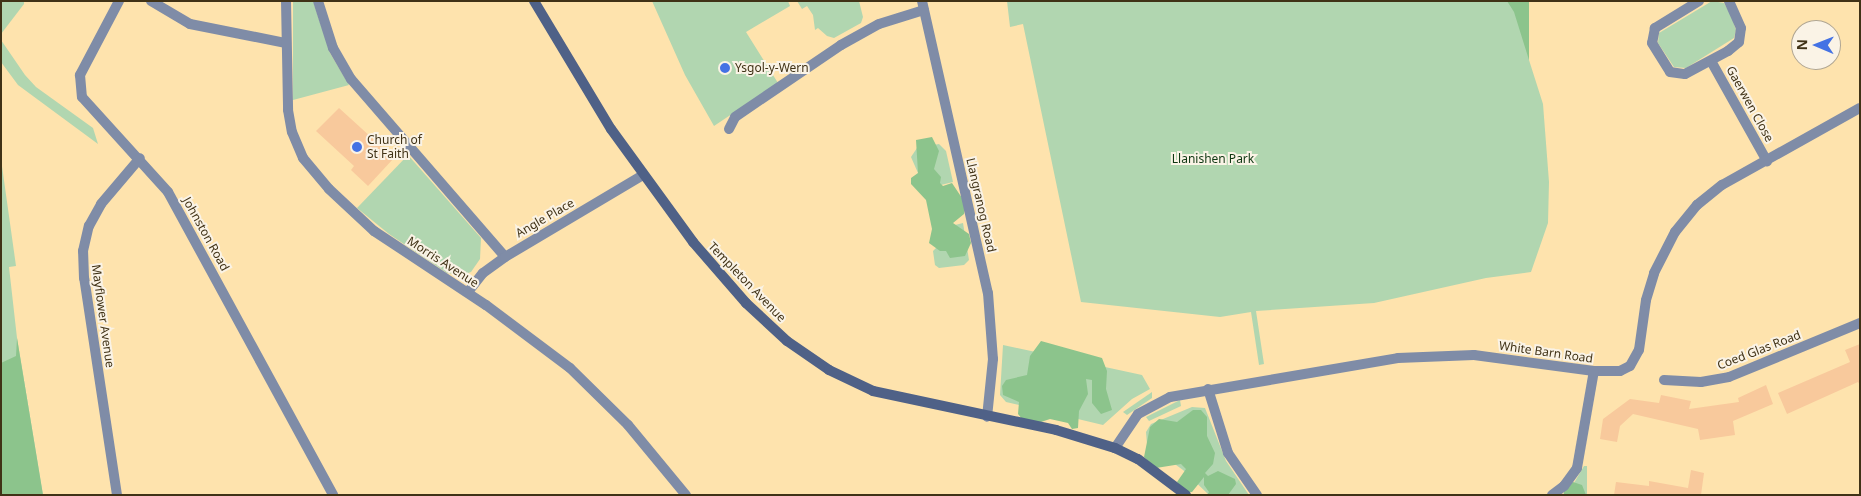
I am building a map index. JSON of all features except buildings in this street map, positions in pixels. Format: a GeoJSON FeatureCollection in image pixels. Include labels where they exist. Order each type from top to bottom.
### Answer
{"type":"FeatureCollection","features":[{"type":"Feature","properties":{"kind":"street","name":"Johnston Road"},"geometry":{"type":"LineString","coordinates":[[119,1],[80,75],[79,89],[87,104],[160,180],[181,214],[333,495]]}},
{"type":"Feature","properties":{"kind":"street"},"geometry":{"type":"LineString","coordinates":[[151,1],[190,24],[286,43]]}},
{"type":"Feature","properties":{"kind":"street","name":"Morris Avenue"},"geometry":{"type":"LineString","coordinates":[[286,1],[288,110],[292,132],[303,158],[329,189],[374,231],[468,292],[550,352],[594,389],[652,452],[686,495]]}},
{"type":"Feature","properties":{"kind":"street"},"geometry":{"type":"LineString","coordinates":[[318,1],[333,48],[351,79],[505,256]]}},
{"type":"Feature","properties":{"kind":"street","name":"Templeton Avenue"},"geometry":{"type":"LineString","coordinates":[[534,1],[611,129],[643,175],[728,284],[768,324],[809,356],[873,391],[987,418],[1066,432],[1115,448],[1144,463],[1186,495]]}},
{"type":"Feature","properties":{"kind":"street","name":"Gaerwen Close"},"geometry":{"type":"LineString","coordinates":[[1699,1],[1654,28],[1652,43],[1665,68],[1678,74],[1711,61],[1734,47],[1741,35],[1739,20],[1729,1]]}},
{"type":"Feature","properties":{"kind":"street"},"geometry":{"type":"LineString","coordinates":[[729,129],[735,117],[841,45],[879,24],[923,6]]}},
{"type":"Feature","properties":{"kind":"street","name":"Llangranog Road"},"geometry":{"type":"LineString","coordinates":[[923,6],[988,293],[993,359],[987,418]]}},
{"type":"Feature","properties":{"kind":"street","name":"Gaerwen Close"},"geometry":{"type":"LineString","coordinates":[[1711,61],[1767,161]]}},
{"type":"Feature","properties":{"kind":"street","name":"White Barn Road"},"geometry":{"type":"LineString","coordinates":[[1115,448],[1143,410],[1170,397],[1398,358],[1449,354],[1594,372],[1620,371],[1636,358],[1654,273],[1685,220],[1707,196],[1860,108]]}},
{"type":"Feature","properties":{"kind":"street","name":"Mayflower Avenue"},"geometry":{"type":"LineString","coordinates":[[118,495],[84,278],[83,251],[89,226],[101,204],[140,158]]}},
{"type":"Feature","properties":{"kind":"street","name":"Angle Place"},"geometry":{"type":"LineString","coordinates":[[468,292],[483,272],[505,256],[643,175]]}},
{"type":"Feature","properties":{"kind":"street","name":"Coed Glas Road"},"geometry":{"type":"LineString","coordinates":[[1664,380],[1702,382],[1729,377],[1860,323]]}},
{"type":"Feature","properties":{"kind":"street"},"geometry":{"type":"LineString","coordinates":[[1552,495],[1564,486],[1577,468],[1594,372]]}},
{"type":"Feature","properties":{"kind":"street"},"geometry":{"type":"LineString","coordinates":[[1208,389],[1228,452],[1242,478],[1257,495]]}},
{"type":"Feature","properties":{"kind":"green space"},"geometry":{"type":"Polygon","coordinates":[[[1,1],[24,1],[24,4],[1,34],[1,1]]]}},
{"type":"Feature","properties":{"kind":"green space"},"geometry":{"type":"Polygon","coordinates":[[[293,1],[313,1],[330,53],[349,85],[293,100],[293,1]]]}},
{"type":"Feature","properties":{"kind":"green space","name":"Ysgol-y-Wern"},"geometry":{"type":"Polygon","coordinates":[[[652,1],[788,1],[790,6],[746,32],[778,83],[714,126],[685,75],[652,1]]]}},
{"type":"Feature","properties":{"kind":"green space"},"geometry":{"type":"Polygon","coordinates":[[[797,1],[859,1],[863,17],[861,23],[834,38],[827,36],[818,28],[815,30],[813,15],[807,6],[802,9],[797,1]]]}},
{"type":"Feature","properties":{"kind":"green space","name":"Llanishen Park"},"geometry":{"type":"Polygon","coordinates":[[[1007,1],[1529,1],[1529,60],[1543,104],[1549,182],[1548,223],[1531,272],[1486,278],[1374,303],[1256,311],[1264,364],[1259,365],[1251,312],[1220,317],[1081,302],[1023,24],[1010,27],[1007,1]]]}},
{"type":"Feature","properties":{"kind":"green space"},"geometry":{"type":"Polygon","coordinates":[[[1507,1],[1529,1],[1529,60],[1514,12],[1507,1]]]}},
{"type":"Feature","properties":{"kind":"green space"},"geometry":{"type":"Polygon","coordinates":[[[1712,1],[1724,3],[1731,15],[1736,30],[1734,38],[1686,68],[1674,67],[1658,43],[1659,33],[1712,1]]]}},
{"type":"Feature","properties":{"kind":"green space"},"geometry":{"type":"Polygon","coordinates":[[[1,40],[25,75],[36,87],[93,128],[98,144],[18,85],[1,62],[1,40]]]}},
{"type":"Feature","properties":{"kind":"green space"},"geometry":{"type":"Polygon","coordinates":[[[932,137],[939,151],[934,169],[941,177],[940,183],[943,186],[952,183],[966,204],[964,214],[953,223],[969,234],[971,243],[965,256],[950,258],[946,251],[940,251],[929,243],[932,229],[926,200],[911,184],[911,178],[918,173],[916,140],[932,137]]]}},
{"type":"Feature","properties":{"kind":"green space"},"geometry":{"type":"Polygon","coordinates":[[[939,144],[946,151],[953,182],[925,189],[911,157],[917,148],[939,144]]]}},
{"type":"Feature","properties":{"kind":"green space"},"geometry":{"type":"Polygon","coordinates":[[[408,155],[481,238],[480,259],[471,272],[462,275],[447,273],[389,234],[357,208],[408,155]]]}},
{"type":"Feature","properties":{"kind":"green space"},"geometry":{"type":"Polygon","coordinates":[[[1,159],[16,266],[9,267],[17,338],[43,495],[1,495],[1,159]]]}},
{"type":"Feature","properties":{"kind":"green space"},"geometry":{"type":"Polygon","coordinates":[[[963,223],[969,260],[964,265],[939,268],[935,265],[933,251],[939,245],[935,230],[963,223]]]}},
{"type":"Feature","properties":{"kind":"green space"},"geometry":{"type":"Polygon","coordinates":[[[17,338],[43,495],[1,495],[1,363],[16,356],[17,338]]]}},
{"type":"Feature","properties":{"kind":"green space"},"geometry":{"type":"Polygon","coordinates":[[[1041,341],[1102,358],[1107,371],[1106,389],[1112,410],[1101,414],[1092,403],[1092,380],[1086,379],[1088,394],[1079,411],[1078,428],[1072,429],[1068,423],[1050,419],[1038,423],[1022,419],[1018,414],[1019,402],[1003,395],[1002,386],[1006,380],[1027,375],[1030,356],[1041,341]]]}},
{"type":"Feature","properties":{"kind":"green space"},"geometry":{"type":"Polygon","coordinates":[[[1003,345],[1142,375],[1150,389],[1132,399],[1103,425],[1006,402],[1000,395],[1003,345]]]}},
{"type":"Feature","properties":{"kind":"green space"},"geometry":{"type":"Polygon","coordinates":[[[1152,392],[1152,398],[1127,415],[1123,412],[1152,392]]]}},
{"type":"Feature","properties":{"kind":"green space"},"geometry":{"type":"Polygon","coordinates":[[[1180,400],[1181,406],[1149,421],[1146,417],[1180,400]]]}},
{"type":"Feature","properties":{"kind":"green space"},"geometry":{"type":"Polygon","coordinates":[[[1192,407],[1205,408],[1226,461],[1249,495],[1209,495],[1183,470],[1147,444],[1146,432],[1151,424],[1192,407]]]}},
{"type":"Feature","properties":{"kind":"green space"},"geometry":{"type":"Polygon","coordinates":[[[1193,410],[1201,410],[1207,417],[1207,436],[1215,453],[1213,464],[1205,473],[1208,476],[1218,471],[1235,479],[1236,484],[1228,495],[1207,495],[1209,492],[1204,485],[1204,477],[1192,492],[1187,492],[1177,482],[1186,469],[1181,464],[1156,468],[1144,457],[1150,427],[1159,419],[1177,422],[1193,410]]]}},
{"type":"Feature","properties":{"kind":"green space"},"geometry":{"type":"Polygon","coordinates":[[[1584,466],[1587,466],[1587,495],[1562,495],[1574,483],[1584,466]]]}},
{"type":"Feature","properties":{"kind":"green space"},"geometry":{"type":"Polygon","coordinates":[[[1573,482],[1582,485],[1586,495],[1564,495],[1564,488],[1573,482]]]}},
{"type":"Feature","properties":{"kind":"place","name":"Ysgol-y-Wern"},"geometry":{"type":"Point","coordinates":[725,68]}},
{"type":"Feature","properties":{"kind":"place","name":"Church of St Faith"},"geometry":{"type":"Point","coordinates":[357,147]}}]}
